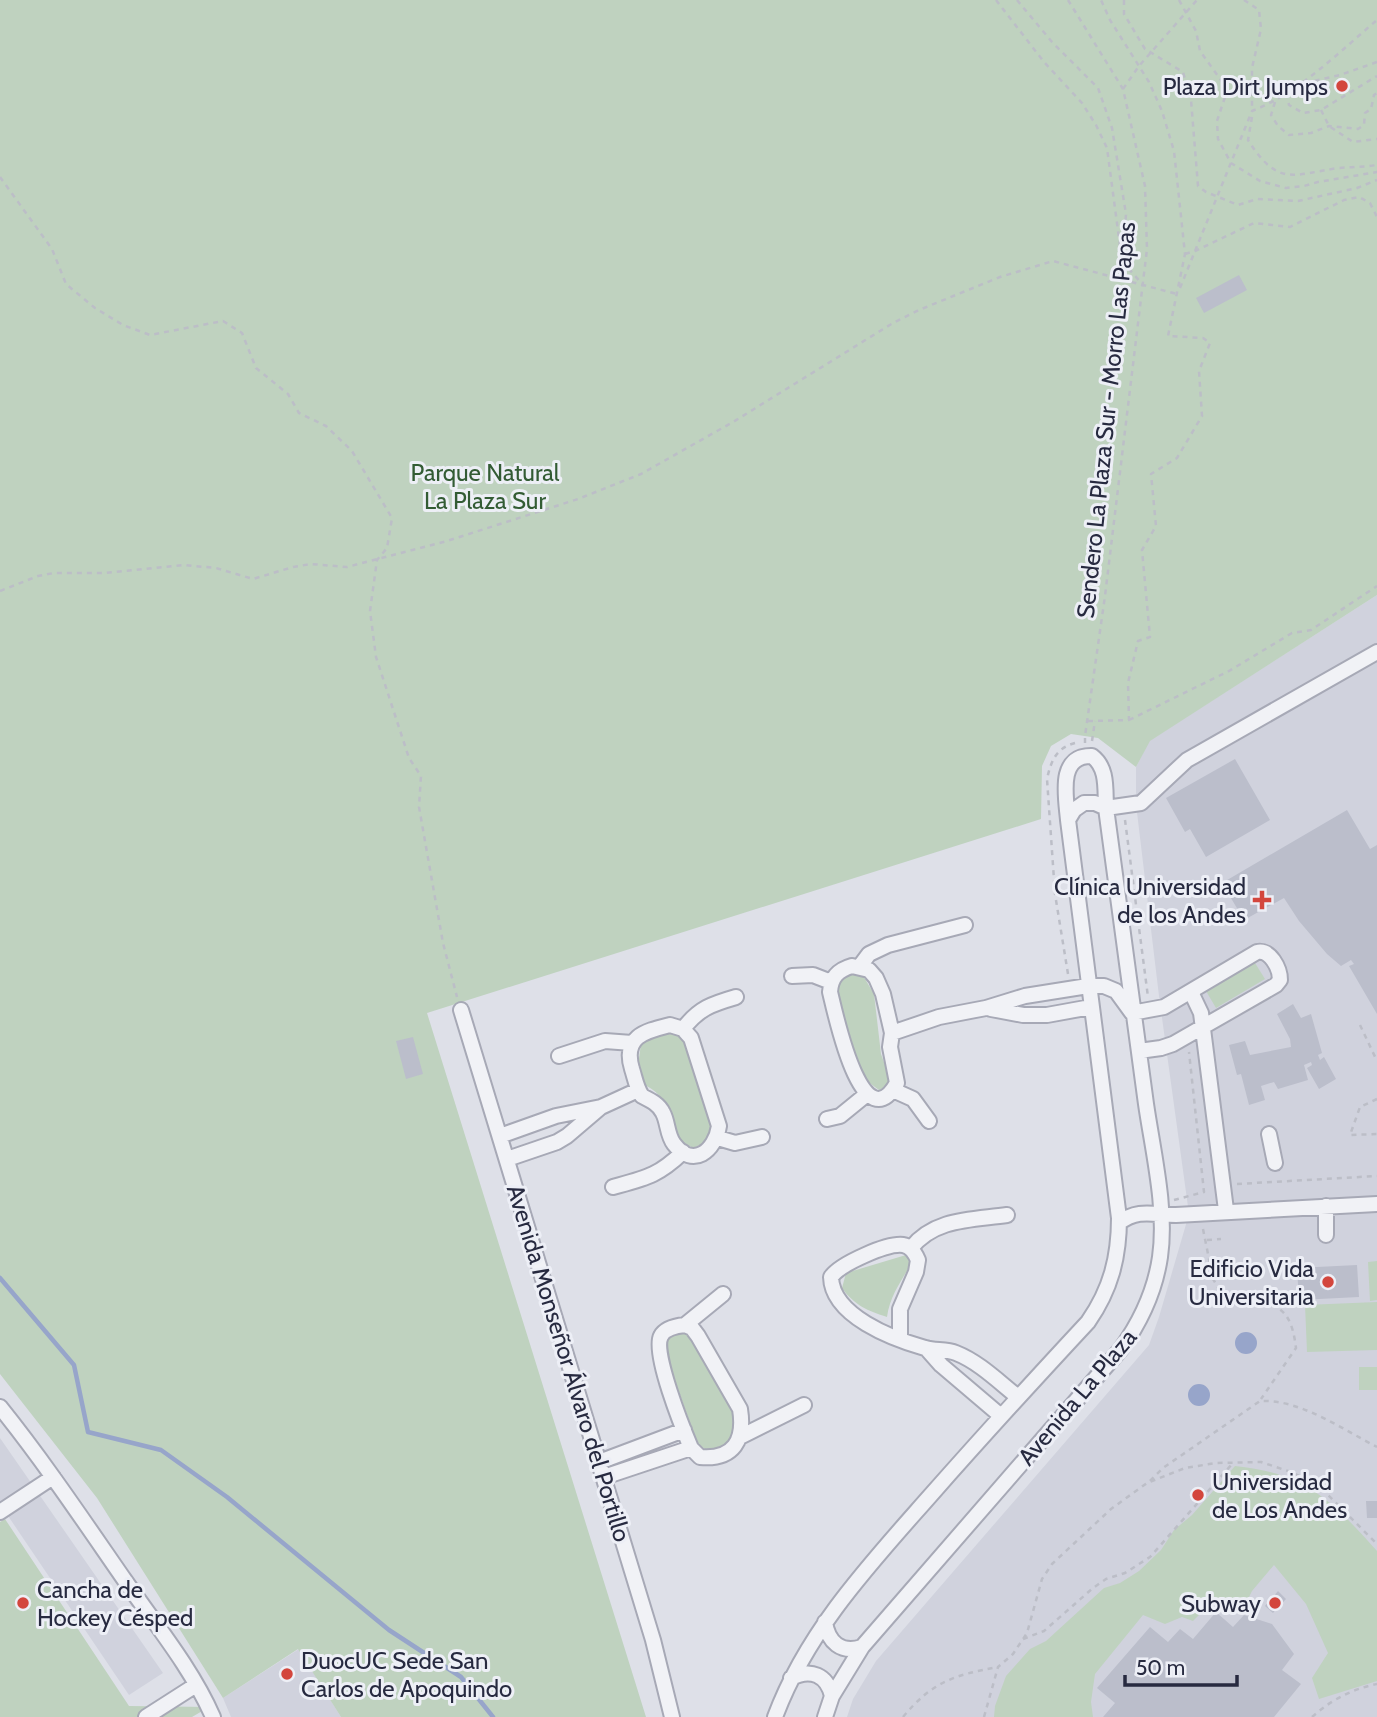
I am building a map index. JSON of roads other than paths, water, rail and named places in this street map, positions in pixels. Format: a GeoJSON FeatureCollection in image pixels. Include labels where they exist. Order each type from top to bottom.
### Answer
{"type":"FeatureCollection","features":[{"type":"Feature","properties":{"kind":"street"},"geometry":{"type":"LineString","coordinates":[[1068,820],[1074,810],[1084,803],[1096,803],[1106,808],[1144,800],[1187,760],[1377,652]]}},
{"type":"Feature","properties":{"kind":"street","name":"Avenida La Plaza"},"geometry":{"type":"LineString","coordinates":[[775,1717],[792,1678],[825,1622],[885,1547],[1088,1322],[1106,1293],[1116,1264],[1119,1223],[1088,986],[1065,776],[1070,765],[1081,757],[1092,756],[1102,766],[1132,1013],[1161,1215],[1160,1255],[1156,1275],[1143,1313],[1127,1341],[862,1647],[832,1696],[825,1717]]}},
{"type":"Feature","properties":{"kind":"street"},"geometry":{"type":"LineString","coordinates":[[860,966],[869,954],[888,945],[965,925]]}},
{"type":"Feature","properties":{"kind":"street"},"geometry":{"type":"LineString","coordinates":[[892,1032],[939,1017],[986,1008],[1025,996],[1088,986],[1104,986],[1116,991],[1132,1013],[1149,1011],[1164,1007],[1259,951],[1268,953],[1280,974],[1276,985],[1167,1046],[1139,1051]]}},
{"type":"Feature","properties":{"kind":"street"},"geometry":{"type":"LineString","coordinates":[[860,966],[869,970],[876,978],[892,1032],[890,1047],[897,1083],[885,1097],[876,1098],[867,1094],[856,1080],[830,992],[831,982],[841,969],[860,966]]}},
{"type":"Feature","properties":{"kind":"street"},"geometry":{"type":"LineString","coordinates":[[792,976],[813,975],[831,982]]}},
{"type":"Feature","properties":{"kind":"street"},"geometry":{"type":"LineString","coordinates":[[1191,992],[1200,1008],[1203,1026],[1226,1210]]}},
{"type":"Feature","properties":{"kind":"street"},"geometry":{"type":"LineString","coordinates":[[683,1029],[697,1012],[736,997]]}},
{"type":"Feature","properties":{"kind":"street"},"geometry":{"type":"LineString","coordinates":[[986,1008],[1023,1015],[1047,1015],[1091,1007]]}},
{"type":"Feature","properties":{"kind":"street","name":"Avenida Monseñor Álvaro del Portillo"},"geometry":{"type":"LineString","coordinates":[[461,1010],[653,1640],[672,1717]]}},
{"type":"Feature","properties":{"kind":"street"},"geometry":{"type":"LineString","coordinates":[[670,1025],[683,1029],[691,1038],[719,1126],[718,1138],[706,1152],[692,1156],[673,1144],[663,1112],[638,1090],[630,1062],[632,1043],[646,1031],[670,1025]]}},
{"type":"Feature","properties":{"kind":"street"},"geometry":{"type":"LineString","coordinates":[[559,1056],[604,1041],[632,1043]]}},
{"type":"Feature","properties":{"kind":"street"},"geometry":{"type":"LineString","coordinates":[[500,1136],[556,1116],[601,1107],[638,1090]]}},
{"type":"Feature","properties":{"kind":"street"},"geometry":{"type":"LineString","coordinates":[[893,1090],[913,1099],[929,1121]]}},
{"type":"Feature","properties":{"kind":"street"},"geometry":{"type":"LineString","coordinates":[[827,1119],[840,1116],[867,1094]]}},
{"type":"Feature","properties":{"kind":"street"},"geometry":{"type":"LineString","coordinates":[[507,1159],[546,1147],[567,1136],[601,1107]]}},
{"type":"Feature","properties":{"kind":"street"},"geometry":{"type":"LineString","coordinates":[[1269,1134],[1275,1163]]}},
{"type":"Feature","properties":{"kind":"street"},"geometry":{"type":"LineString","coordinates":[[718,1138],[734,1143],[762,1137]]}},
{"type":"Feature","properties":{"kind":"street"},"geometry":{"type":"LineString","coordinates":[[613,1187],[651,1177],[665,1170],[683,1152]]}},
{"type":"Feature","properties":{"kind":"street"},"geometry":{"type":"LineString","coordinates":[[1119,1223],[1135,1213],[1153,1212],[1161,1215],[1377,1204]]}},
{"type":"Feature","properties":{"kind":"street"},"geometry":{"type":"LineString","coordinates":[[1326,1206],[1326,1234]]}},
{"type":"Feature","properties":{"kind":"street"},"geometry":{"type":"LineString","coordinates":[[911,1248],[928,1230],[943,1224],[1007,1215]]}},
{"type":"Feature","properties":{"kind":"street"},"geometry":{"type":"LineString","coordinates":[[900,1338],[900,1309],[916,1272],[918,1260],[911,1248],[895,1246],[857,1258],[836,1270],[831,1276],[835,1294],[867,1324],[883,1334],[926,1348],[958,1354],[972,1361],[1018,1397]]}},
{"type":"Feature","properties":{"kind":"street"},"geometry":{"type":"LineString","coordinates":[[685,1325],[723,1294]]}},
{"type":"Feature","properties":{"kind":"street"},"geometry":{"type":"LineString","coordinates":[[685,1325],[692,1328],[698,1336],[740,1409],[740,1437],[735,1446],[720,1457],[700,1457],[691,1448],[662,1363],[658,1343],[662,1333],[674,1326],[685,1325]]}},
{"type":"Feature","properties":{"kind":"street"},"geometry":{"type":"LineString","coordinates":[[926,1348],[941,1365],[1001,1416]]}},
{"type":"Feature","properties":{"kind":"street"},"geometry":{"type":"LineString","coordinates":[[740,1437],[804,1405]]}},
{"type":"Feature","properties":{"kind":"street"},"geometry":{"type":"LineString","coordinates":[[0,1407],[52,1477],[196,1685],[211,1712]]}},
{"type":"Feature","properties":{"kind":"street"},"geometry":{"type":"LineString","coordinates":[[599,1462],[684,1430]]}},
{"type":"Feature","properties":{"kind":"street"},"geometry":{"type":"LineString","coordinates":[[604,1478],[691,1448]]}},
{"type":"Feature","properties":{"kind":"street"},"geometry":{"type":"LineString","coordinates":[[0,1513],[52,1477]]}},
{"type":"Feature","properties":{"kind":"street"},"geometry":{"type":"LineString","coordinates":[[825,1622],[830,1639],[837,1646],[853,1650],[862,1647]]}},
{"type":"Feature","properties":{"kind":"street"},"geometry":{"type":"LineString","coordinates":[[792,1678],[801,1673],[822,1677],[832,1696]]}},
{"type":"Feature","properties":{"kind":"street"},"geometry":{"type":"LineString","coordinates":[[146,1717],[196,1685]]}},
{"type":"Feature","properties":{"kind":"water"},"geometry":{"type":"Polygon","coordinates":[[[1246,1332],[1254,1335],[1257,1343],[1254,1351],[1246,1354],[1238,1351],[1235,1343],[1238,1335],[1246,1332]]]}},
{"type":"Feature","properties":{"kind":"water"},"geometry":{"type":"Polygon","coordinates":[[[1199,1384],[1207,1387],[1210,1395],[1207,1403],[1199,1406],[1191,1403],[1188,1395],[1191,1387],[1199,1384]]]}},
{"type":"Feature","properties":{"kind":"waterway"},"geometry":{"type":"LineString","coordinates":[[0,1278],[74,1365],[88,1432],[161,1450],[227,1497],[389,1630],[461,1677],[493,1717]]}},
{"type":"Feature","properties":{"kind":"place","name":"Plaza Dirt Jumps"},"geometry":{"type":"Point","coordinates":[1342,86]}},
{"type":"Feature","properties":{"kind":"place","name":"Clínica Universidad de los Andes"},"geometry":{"type":"Point","coordinates":[1262,900]}},
{"type":"Feature","properties":{"kind":"place","name":"Edificio Vida Universitaria"},"geometry":{"type":"Point","coordinates":[1328,1282]}},
{"type":"Feature","properties":{"kind":"place","name":"Universidad de Los Andes"},"geometry":{"type":"Point","coordinates":[1198,1495]}},
{"type":"Feature","properties":{"kind":"place","name":"Cancha de Hockey Césped"},"geometry":{"type":"Point","coordinates":[23,1603]}},
{"type":"Feature","properties":{"kind":"place","name":"Subway"},"geometry":{"type":"Point","coordinates":[1275,1603]}},
{"type":"Feature","properties":{"kind":"place","name":"DuocUC Sede San Carlos de Apoquindo"},"geometry":{"type":"Point","coordinates":[287,1674]}},
{"type":"Feature","properties":{"kind":"park label","name":"Parque Natural La Plaza Sur"},"geometry":{"type":"Point","coordinates":[485,486]}}]}
